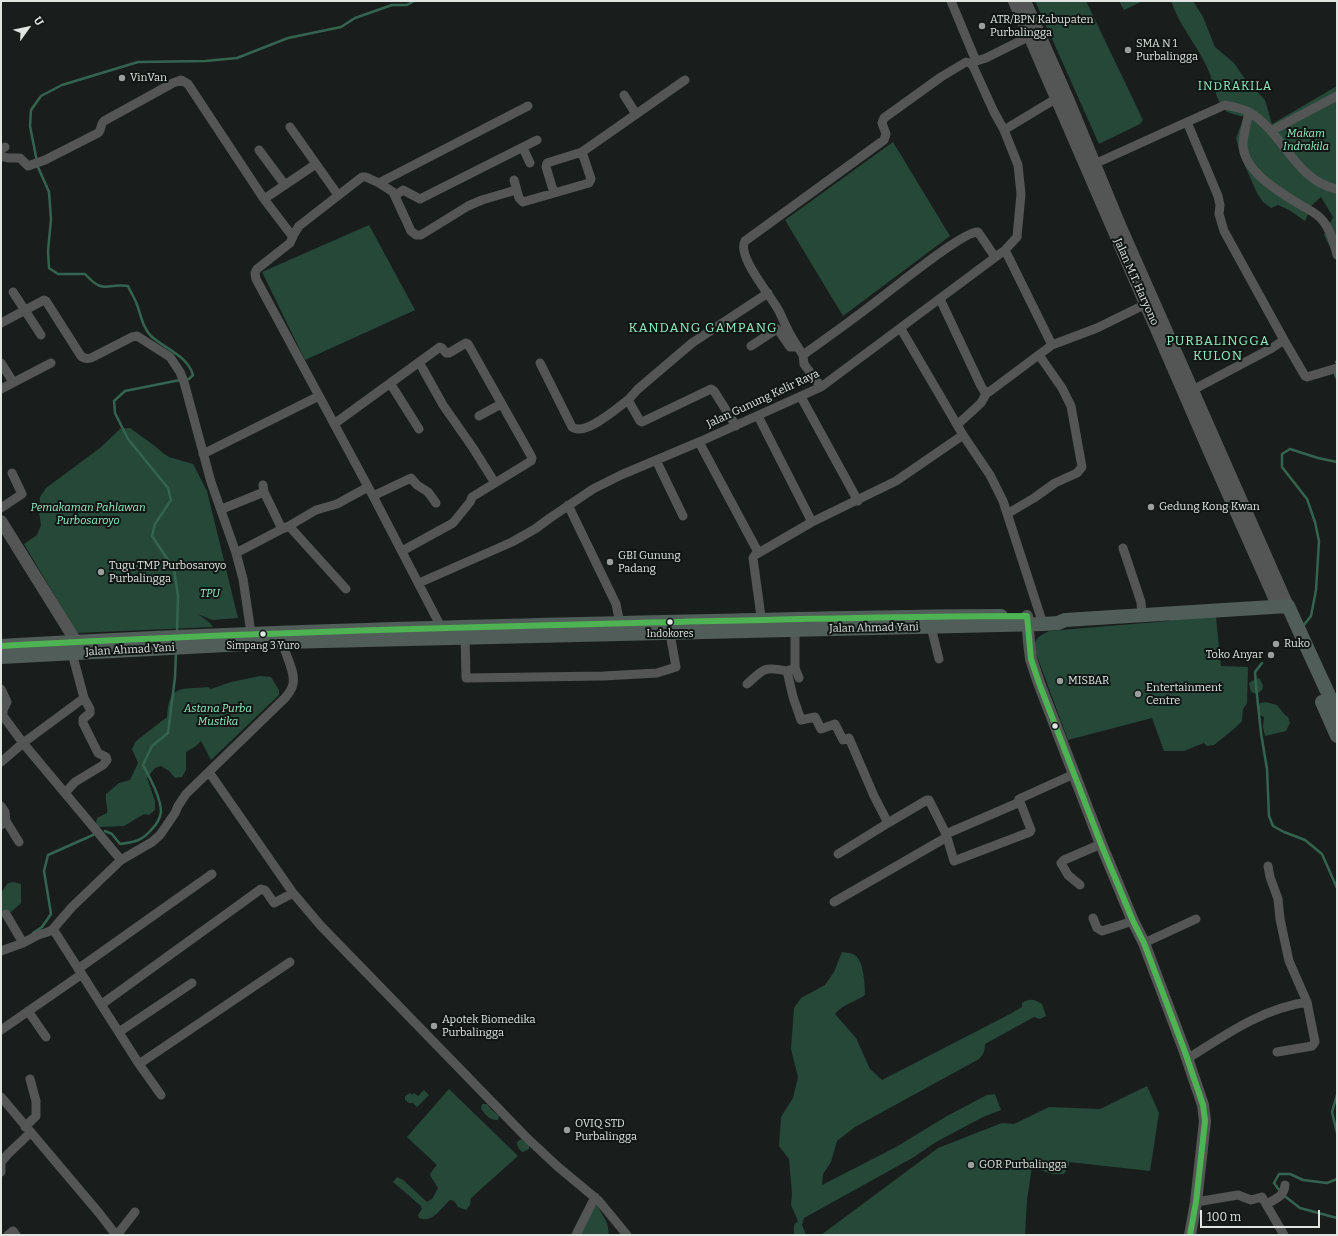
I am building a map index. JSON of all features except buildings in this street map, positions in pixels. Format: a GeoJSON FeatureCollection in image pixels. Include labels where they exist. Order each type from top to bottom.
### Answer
{"type":"FeatureCollection","features":[{"type":"Feature","properties":{"kind":"main road","name":"Jalan M.T. Haryono"},"geometry":{"type":"LineString","coordinates":[[1014,1],[1057,98],[1091,165],[1283,606]]}},
{"type":"Feature","properties":{"kind":"main road","name":"Jalan M.T. Haryono"},"geometry":{"type":"LineString","coordinates":[[1025,1],[1069,101],[1091,165],[1146,304],[1189,392]]}},
{"type":"Feature","properties":{"kind":"main road"},"geometry":{"type":"LineString","coordinates":[[1,521],[5,535],[77,649]]}},
{"type":"Feature","properties":{"kind":"main road","name":"Jalan Ahmad Yani"},"geometry":{"type":"LineString","coordinates":[[762,625],[796,630],[931,627],[1035,621],[1058,617],[1065,620],[1283,606]]}},
{"type":"Feature","properties":{"kind":"main road"},"geometry":{"type":"LineString","coordinates":[[1283,606],[1328,691],[1337,713]]}},
{"type":"Feature","properties":{"kind":"main road","name":"Jalan Ahmad Yani"},"geometry":{"type":"LineString","coordinates":[[174,642],[251,633],[282,637],[762,625],[892,617],[1035,621]]}},
{"type":"Feature","properties":{"kind":"main road"},"geometry":{"type":"LineString","coordinates":[[1035,621],[1029,642],[1033,665],[1039,683],[1101,844],[1133,921],[1144,943],[1187,1059],[1202,1105],[1205,1121],[1196,1202],[1190,1235]]}},
{"type":"Feature","properties":{"kind":"main road","name":"Jalan Ahmad Yani"},"geometry":{"type":"LineString","coordinates":[[1,657],[77,649],[174,642],[441,627],[465,632]]}},
{"type":"Feature","properties":{"kind":"main road","name":"Jalan Ahmad Yani"},"geometry":{"type":"LineString","coordinates":[[1,646],[77,649]]}},
{"type":"Feature","properties":{"kind":"main road"},"geometry":{"type":"LineString","coordinates":[[1328,691],[1337,736]]}},
{"type":"Feature","properties":{"kind":"street","name":"Jalan Gunung Kelir Raya"},"geometry":{"type":"LineString","coordinates":[[419,583],[512,542],[535,529],[593,489],[623,474],[817,390],[901,329],[1005,250],[1017,237],[1021,194],[1018,165],[1004,130],[994,112],[975,69],[951,1]]}},
{"type":"Feature","properties":{"kind":"street"},"geometry":{"type":"LineString","coordinates":[[817,390],[780,312],[765,295],[747,258],[743,244],[745,240],[884,140],[886,134],[882,123],[884,118],[941,77],[966,62],[973,62],[986,58],[1030,36]]}},
{"type":"Feature","properties":{"kind":"street"},"geometry":{"type":"LineString","coordinates":[[1,156],[8,158],[20,158],[26,165],[30,166],[45,160],[98,133],[101,130],[101,124],[104,121],[181,80],[188,84],[264,199],[293,238]]}},
{"type":"Feature","properties":{"kind":"street"},"geometry":{"type":"LineString","coordinates":[[554,193],[546,165],[554,160],[582,152],[685,80]]}},
{"type":"Feature","properties":{"kind":"street"},"geometry":{"type":"LineString","coordinates":[[624,95],[636,114]]}},
{"type":"Feature","properties":{"kind":"street"},"geometry":{"type":"LineString","coordinates":[[1271,131],[1337,96]]}},
{"type":"Feature","properties":{"kind":"street"},"geometry":{"type":"LineString","coordinates":[[1004,130],[1057,98]]}},
{"type":"Feature","properties":{"kind":"street"},"geometry":{"type":"LineString","coordinates":[[1091,165],[1225,105],[1249,112],[1271,131],[1310,177],[1321,185],[1336,189]]}},
{"type":"Feature","properties":{"kind":"street"},"geometry":{"type":"LineString","coordinates":[[379,183],[528,106]]}},
{"type":"Feature","properties":{"kind":"street"},"geometry":{"type":"LineString","coordinates":[[1249,112],[1243,145],[1250,165],[1259,176],[1273,187],[1316,214],[1324,222],[1329,230],[1337,255]]}},
{"type":"Feature","properties":{"kind":"street"},"geometry":{"type":"LineString","coordinates":[[1187,122],[1218,196],[1220,205],[1219,214],[1224,232],[1300,370],[1307,377],[1337,368]]}},
{"type":"Feature","properties":{"kind":"street"},"geometry":{"type":"LineString","coordinates":[[290,127],[338,194]]}},
{"type":"Feature","properties":{"kind":"street"},"geometry":{"type":"LineString","coordinates":[[395,196],[403,190],[420,199],[537,140]]}},
{"type":"Feature","properties":{"kind":"street"},"geometry":{"type":"LineString","coordinates":[[523,148],[530,163]]}},
{"type":"Feature","properties":{"kind":"street"},"geometry":{"type":"LineString","coordinates":[[259,150],[285,185]]}},
{"type":"Feature","properties":{"kind":"street"},"geometry":{"type":"LineString","coordinates":[[441,627],[255,275],[257,269],[290,243],[298,226],[338,194],[364,176],[390,190],[395,196],[411,231],[413,234],[418,236],[482,200],[515,185],[519,198],[523,202],[589,183],[591,181],[582,152]]}},
{"type":"Feature","properties":{"kind":"street"},"geometry":{"type":"LineString","coordinates":[[264,199],[316,164]]}},
{"type":"Feature","properties":{"kind":"street"},"geometry":{"type":"LineString","coordinates":[[797,349],[870,307],[945,249],[973,232],[978,232],[995,257]]}},
{"type":"Feature","properties":{"kind":"street"},"geometry":{"type":"LineString","coordinates":[[1005,250],[1052,346]]}},
{"type":"Feature","properties":{"kind":"street"},"geometry":{"type":"LineString","coordinates":[[13,292],[40,335]]}},
{"type":"Feature","properties":{"kind":"street"},"geometry":{"type":"LineString","coordinates":[[540,363],[572,427],[578,429],[600,421],[628,400],[692,342],[765,295]]}},
{"type":"Feature","properties":{"kind":"street"},"geometry":{"type":"LineString","coordinates":[[940,299],[981,386],[987,392]]}},
{"type":"Feature","properties":{"kind":"street"},"geometry":{"type":"LineString","coordinates":[[1,323],[26,311],[43,300],[46,300],[80,356],[86,359],[137,336],[170,357],[180,372],[184,382],[211,482],[222,509],[236,553],[243,579],[251,633]]}},
{"type":"Feature","properties":{"kind":"street"},"geometry":{"type":"LineString","coordinates":[[958,425],[981,403],[987,392],[991,391],[1052,346],[1097,328],[1146,304]]}},
{"type":"Feature","properties":{"kind":"street"},"geometry":{"type":"LineString","coordinates":[[901,329],[962,434],[990,475],[1003,501],[1035,621]]}},
{"type":"Feature","properties":{"kind":"street"},"geometry":{"type":"LineString","coordinates":[[751,346],[777,330],[789,346],[797,349]]}},
{"type":"Feature","properties":{"kind":"street"},"geometry":{"type":"LineString","coordinates":[[1189,392],[1272,348],[1284,340]]}},
{"type":"Feature","properties":{"kind":"street"},"geometry":{"type":"LineString","coordinates":[[334,424],[440,347],[449,354],[464,343],[467,343],[530,454],[532,460],[524,466],[472,497],[470,502],[453,523],[402,551]]}},
{"type":"Feature","properties":{"kind":"street"},"geometry":{"type":"LineString","coordinates":[[1007,514],[1034,498],[1055,483],[1077,473],[1082,467],[1071,406],[1062,388],[1039,355]]}},
{"type":"Feature","properties":{"kind":"street"},"geometry":{"type":"LineString","coordinates":[[419,362],[443,405],[495,483]]}},
{"type":"Feature","properties":{"kind":"street"},"geometry":{"type":"LineString","coordinates":[[1,363],[13,382]]}},
{"type":"Feature","properties":{"kind":"street"},"geometry":{"type":"LineString","coordinates":[[1,389],[51,363]]}},
{"type":"Feature","properties":{"kind":"street"},"geometry":{"type":"LineString","coordinates":[[390,383],[419,429]]}},
{"type":"Feature","properties":{"kind":"street"},"geometry":{"type":"LineString","coordinates":[[628,400],[642,422],[709,390],[712,390],[736,426]]}},
{"type":"Feature","properties":{"kind":"street"},"geometry":{"type":"LineString","coordinates":[[203,454],[319,396]]}},
{"type":"Feature","properties":{"kind":"street"},"geometry":{"type":"LineString","coordinates":[[801,397],[858,501]]}},
{"type":"Feature","properties":{"kind":"street"},"geometry":{"type":"LineString","coordinates":[[479,416],[501,404]]}},
{"type":"Feature","properties":{"kind":"street"},"geometry":{"type":"LineString","coordinates":[[758,416],[812,522]]}},
{"type":"Feature","properties":{"kind":"street"},"geometry":{"type":"LineString","coordinates":[[762,625],[753,558],[758,552],[812,522],[858,501],[896,481],[962,434]]}},
{"type":"Feature","properties":{"kind":"street"},"geometry":{"type":"LineString","coordinates":[[699,442],[758,552]]}},
{"type":"Feature","properties":{"kind":"street"},"geometry":{"type":"LineString","coordinates":[[656,460],[683,516]]}},
{"type":"Feature","properties":{"kind":"street"},"geometry":{"type":"LineString","coordinates":[[1,508],[22,494],[12,474]]}},
{"type":"Feature","properties":{"kind":"street"},"geometry":{"type":"LineString","coordinates":[[373,496],[411,478],[417,485],[428,492],[436,503]]}},
{"type":"Feature","properties":{"kind":"street"},"geometry":{"type":"LineString","coordinates":[[236,553],[286,528],[322,507],[337,504],[368,487]]}},
{"type":"Feature","properties":{"kind":"street"},"geometry":{"type":"LineString","coordinates":[[222,509],[263,489],[286,528],[346,589]]}},
{"type":"Feature","properties":{"kind":"street"},"geometry":{"type":"LineString","coordinates":[[568,505],[616,604],[621,628]]}},
{"type":"Feature","properties":{"kind":"street"},"geometry":{"type":"LineString","coordinates":[[1123,548],[1141,602],[1142,615]]}},
{"type":"Feature","properties":{"kind":"street"},"geometry":{"type":"LineString","coordinates":[[465,632],[466,678],[574,677],[657,673],[676,667],[677,627]]}},
{"type":"Feature","properties":{"kind":"street"},"geometry":{"type":"LineString","coordinates":[[931,627],[939,659]]}},
{"type":"Feature","properties":{"kind":"street"},"geometry":{"type":"LineString","coordinates":[[796,630],[791,670],[793,697],[801,720],[815,717],[821,729],[835,724],[842,740],[849,738],[877,802],[888,823]]}},
{"type":"Feature","properties":{"kind":"street"},"geometry":{"type":"LineString","coordinates":[[1,951],[21,940],[53,929],[72,907],[121,860],[152,842],[160,835],[186,794],[285,698],[291,690],[294,678],[282,637]]}},
{"type":"Feature","properties":{"kind":"street"},"geometry":{"type":"LineString","coordinates":[[65,793],[75,782],[103,765],[107,760],[106,757],[98,753],[82,723],[83,719],[90,713],[90,709],[84,698],[77,649]]}},
{"type":"Feature","properties":{"kind":"street"},"geometry":{"type":"LineString","coordinates":[[747,684],[764,669],[769,668],[791,670],[799,678]]}},
{"type":"Feature","properties":{"kind":"street"},"geometry":{"type":"LineString","coordinates":[[1,689],[7,702],[3,710],[3,716],[23,743],[121,860]]}},
{"type":"Feature","properties":{"kind":"street"},"geometry":{"type":"LineString","coordinates":[[1,762],[23,743],[84,698]]}},
{"type":"Feature","properties":{"kind":"street"},"geometry":{"type":"LineString","coordinates":[[209,772],[293,893],[321,926],[526,1137],[557,1166],[604,1205],[627,1235]]}},
{"type":"Feature","properties":{"kind":"street"},"geometry":{"type":"LineString","coordinates":[[838,854],[928,799],[946,836],[953,859],[956,861],[1028,834],[1031,830],[1020,802],[1020,798],[1074,774]]}},
{"type":"Feature","properties":{"kind":"street"},"geometry":{"type":"LineString","coordinates":[[834,902],[946,836],[1020,802]]}},
{"type":"Feature","properties":{"kind":"street"},"geometry":{"type":"LineString","coordinates":[[1,806],[5,812],[4,823],[19,842]]}},
{"type":"Feature","properties":{"kind":"street"},"geometry":{"type":"LineString","coordinates":[[1080,885],[1068,875],[1061,865],[1062,862],[1101,844]]}},
{"type":"Feature","properties":{"kind":"street"},"geometry":{"type":"LineString","coordinates":[[1268,866],[1273,887],[1278,899],[1280,918],[1289,961],[1307,1002],[1314,1038],[1314,1044],[1312,1046],[1277,1052]]}},
{"type":"Feature","properties":{"kind":"street"},"geometry":{"type":"LineString","coordinates":[[1,1030],[212,874]]}},
{"type":"Feature","properties":{"kind":"street"},"geometry":{"type":"LineString","coordinates":[[102,1004],[261,889],[265,890],[274,903],[293,893]]}},
{"type":"Feature","properties":{"kind":"street"},"geometry":{"type":"LineString","coordinates":[[6,914],[21,940]]}},
{"type":"Feature","properties":{"kind":"street"},"geometry":{"type":"LineString","coordinates":[[1093,918],[1097,928],[1102,931],[1133,921]]}},
{"type":"Feature","properties":{"kind":"street"},"geometry":{"type":"LineString","coordinates":[[1144,943],[1196,918]]}},
{"type":"Feature","properties":{"kind":"street"},"geometry":{"type":"LineString","coordinates":[[53,929],[139,1064],[161,1095]]}},
{"type":"Feature","properties":{"kind":"street"},"geometry":{"type":"LineString","coordinates":[[139,1064],[290,962]]}},
{"type":"Feature","properties":{"kind":"street"},"geometry":{"type":"LineString","coordinates":[[119,1032],[192,984]]}},
{"type":"Feature","properties":{"kind":"street"},"geometry":{"type":"LineString","coordinates":[[1187,1059],[1252,1020],[1289,1005],[1307,1002]]}},
{"type":"Feature","properties":{"kind":"street"},"geometry":{"type":"LineString","coordinates":[[28,1011],[46,1037]]}},
{"type":"Feature","properties":{"kind":"street"},"geometry":{"type":"LineString","coordinates":[[1,1172],[1,1163],[28,1130],[36,1116],[36,1101],[30,1079]]}},
{"type":"Feature","properties":{"kind":"street"},"geometry":{"type":"LineString","coordinates":[[1,1097],[117,1235],[136,1212]]}},
{"type":"Feature","properties":{"kind":"street"},"geometry":{"type":"LineString","coordinates":[[1266,1204],[1282,1194],[1284,1192],[1285,1185]]}},
{"type":"Feature","properties":{"kind":"street"},"geometry":{"type":"LineString","coordinates":[[1196,1202],[1238,1195],[1251,1200],[1262,1197],[1284,1235]]}},
{"type":"Feature","properties":{"kind":"street"},"geometry":{"type":"LineString","coordinates":[[576,1235],[595,1197]]}},
{"type":"Feature","properties":{"kind":"street"},"geometry":{"type":"LineString","coordinates":[[8,1235],[13,1232],[16,1235]]}},
{"type":"Feature","properties":{"kind":"green space"},"geometry":{"type":"Polygon","coordinates":[[[1035,1],[1086,1],[1143,120],[1140,124],[1099,144],[1035,1]]]}},
{"type":"Feature","properties":{"kind":"green space"},"geometry":{"type":"Polygon","coordinates":[[[1119,1],[1143,1],[1124,10],[1119,1]]]}},
{"type":"Feature","properties":{"kind":"green space","name":"Makam Indrakila"},"geometry":{"type":"Polygon","coordinates":[[[1171,1],[1193,1],[1203,17],[1215,47],[1234,63],[1245,79],[1265,100],[1272,124],[1337,86],[1337,253],[1331,249],[1324,235],[1333,217],[1321,197],[1312,205],[1305,221],[1289,210],[1278,205],[1271,208],[1263,202],[1257,193],[1241,157],[1236,138],[1244,117],[1228,112],[1223,108],[1216,94],[1206,65],[1179,20],[1171,1]]]}},
{"type":"Feature","properties":{"kind":"green space"},"geometry":{"type":"Polygon","coordinates":[[[893,142],[950,236],[843,316],[785,220],[893,142]]]}},
{"type":"Feature","properties":{"kind":"green space"},"geometry":{"type":"Polygon","coordinates":[[[369,225],[415,310],[305,360],[262,272],[369,225]]]}},
{"type":"Feature","properties":{"kind":"green space"},"geometry":{"type":"Polygon","coordinates":[[[130,428],[169,457],[193,464],[207,491],[238,618],[212,620],[198,614],[213,627],[77,633],[24,544],[37,535],[41,525],[39,512],[40,497],[46,488],[100,448],[120,429],[130,428]]]}},
{"type":"Feature","properties":{"kind":"green space"},"geometry":{"type":"Polygon","coordinates":[[[1174,616],[1216,617],[1221,666],[1248,667],[1247,703],[1243,709],[1242,721],[1214,745],[1207,746],[1204,743],[1184,751],[1164,751],[1152,718],[1068,740],[1034,648],[1037,639],[1049,631],[1169,621],[1174,616]]]}},
{"type":"Feature","properties":{"kind":"green space","name":"Astana Purba Mustika"},"geometry":{"type":"Polygon","coordinates":[[[260,676],[271,677],[279,690],[279,695],[211,760],[201,741],[186,752],[186,770],[182,777],[175,778],[169,771],[161,766],[155,768],[147,778],[155,801],[155,810],[149,815],[144,814],[124,826],[98,827],[96,824],[97,818],[107,813],[106,794],[119,783],[130,780],[138,763],[132,749],[136,741],[167,717],[170,698],[174,693],[178,690],[184,689],[208,687],[211,689],[231,682],[260,676]]]}},
{"type":"Feature","properties":{"kind":"green space"},"geometry":{"type":"Polygon","coordinates":[[[1257,678],[1260,679],[1263,686],[1262,690],[1257,694],[1251,692],[1249,683],[1257,678]]]}},
{"type":"Feature","properties":{"kind":"green space"},"geometry":{"type":"Polygon","coordinates":[[[1266,702],[1277,705],[1288,717],[1290,723],[1286,731],[1265,736],[1263,727],[1264,717],[1258,714],[1258,708],[1260,703],[1266,702]]]}},
{"type":"Feature","properties":{"kind":"green space"},"geometry":{"type":"Polygon","coordinates":[[[13,882],[21,884],[21,903],[11,912],[1,911],[1,893],[8,883],[13,882]]]}},
{"type":"Feature","properties":{"kind":"green space"},"geometry":{"type":"Polygon","coordinates":[[[842,952],[851,953],[857,957],[864,976],[865,995],[845,1005],[835,1014],[856,1038],[870,1069],[882,1080],[1012,1013],[1022,1007],[1022,1003],[1027,1000],[1034,1000],[1042,1004],[1046,1016],[1040,1019],[1034,1017],[985,1044],[984,1052],[979,1059],[855,1127],[837,1141],[831,1162],[823,1174],[822,1185],[896,1147],[947,1116],[987,1095],[995,1094],[1001,1110],[983,1117],[936,1142],[914,1157],[804,1218],[802,1225],[806,1235],[794,1235],[794,1225],[798,1221],[791,1205],[792,1194],[789,1159],[779,1146],[781,1117],[793,1098],[798,1077],[791,1049],[794,1008],[801,998],[825,985],[834,972],[842,952]]]}},
{"type":"Feature","properties":{"kind":"green space","name":"GOR Purbalingga"},"geometry":{"type":"Polygon","coordinates":[[[1147,1086],[1159,1113],[1150,1171],[1069,1162],[1069,1166],[1064,1174],[1052,1174],[1032,1167],[1027,1200],[1025,1235],[821,1235],[938,1148],[1002,1123],[1014,1124],[1049,1107],[1100,1109],[1147,1086]]]}},
{"type":"Feature","properties":{"kind":"green space"},"geometry":{"type":"Polygon","coordinates":[[[449,1089],[518,1156],[471,1198],[470,1205],[466,1210],[458,1207],[454,1201],[450,1200],[432,1217],[428,1219],[419,1218],[418,1215],[422,1209],[421,1206],[393,1182],[397,1177],[403,1180],[427,1202],[432,1199],[438,1188],[430,1175],[437,1165],[407,1137],[449,1089]]]}},
{"type":"Feature","properties":{"kind":"green space"},"geometry":{"type":"Polygon","coordinates":[[[424,1090],[429,1095],[417,1107],[413,1103],[409,1103],[405,1100],[405,1096],[410,1093],[412,1095],[414,1093],[418,1096],[424,1090]]]}},
{"type":"Feature","properties":{"kind":"green space"},"geometry":{"type":"Polygon","coordinates":[[[482,1104],[487,1104],[499,1116],[498,1120],[487,1116],[481,1109],[482,1104]]]}},
{"type":"Feature","properties":{"kind":"green space"},"geometry":{"type":"Polygon","coordinates":[[[521,1139],[529,1145],[529,1149],[523,1152],[518,1148],[517,1144],[517,1142],[521,1139]]]}},
{"type":"Feature","properties":{"kind":"green space"},"geometry":{"type":"Polygon","coordinates":[[[597,1205],[607,1223],[609,1233],[607,1235],[571,1235],[583,1211],[597,1205]]]}},
{"type":"Feature","properties":{"kind":"waterway"},"geometry":{"type":"LineString","coordinates":[[185,379],[189,379],[193,375],[190,368],[175,353],[151,336],[144,324],[128,286],[120,285],[105,287],[96,284],[85,274],[58,274],[49,268],[48,251],[51,219],[49,192],[38,167],[30,126],[31,110],[41,96],[62,85],[138,62],[205,61],[237,58],[288,38],[341,27],[355,18],[392,5],[407,5],[414,1]]}},
{"type":"Feature","properties":{"kind":"waterway"},"geometry":{"type":"LineString","coordinates":[[1335,374],[1337,379]]}},
{"type":"Feature","properties":{"kind":"waterway"},"geometry":{"type":"LineString","coordinates":[[177,632],[178,596],[174,569],[152,536],[155,524],[171,500],[168,488],[128,439],[115,413],[114,401],[125,391],[180,380]]}},
{"type":"Feature","properties":{"kind":"waterway"},"geometry":{"type":"LineString","coordinates":[[1303,626],[1311,616],[1316,590],[1319,541],[1315,522],[1307,499],[1282,467],[1282,454],[1290,449],[1318,458],[1337,462]]}},
{"type":"Feature","properties":{"kind":"waterway"},"geometry":{"type":"LineString","coordinates":[[105,831],[112,834],[120,844],[134,842],[148,833],[155,826],[160,817],[161,806],[155,788],[143,765],[152,746],[168,733],[175,677],[176,653]]}},
{"type":"Feature","properties":{"kind":"waterway"},"geometry":{"type":"LineString","coordinates":[[1262,663],[1255,672],[1261,733],[1267,769],[1269,816],[1273,826],[1305,840],[1322,854],[1337,888]]}},
{"type":"Feature","properties":{"kind":"waterway"},"geometry":{"type":"LineString","coordinates":[[33,933],[42,927],[51,914],[44,871],[48,855],[93,835]]}},
{"type":"Feature","properties":{"kind":"waterway"},"geometry":{"type":"LineString","coordinates":[[1337,1095],[1332,1112],[1337,1133]]}},
{"type":"Feature","properties":{"kind":"waterway"},"geometry":{"type":"LineString","coordinates":[[1337,1179],[1327,1183],[1303,1180],[1290,1174],[1279,1174],[1274,1183],[1282,1194],[1300,1208],[1337,1218]]}},
{"type":"Feature","properties":{"kind":"transit line"},"geometry":{"type":"LineString","coordinates":[[1,646],[159,638],[397,629],[831,618],[1027,616],[1031,659],[1039,683],[1101,844],[1133,921],[1144,943],[1185,1052],[1203,1105],[1205,1121],[1196,1202],[1190,1235]]}},
{"type":"Feature","properties":{"kind":"place","name":"ATR/BPN Kabupaten Purbalingga"},"geometry":{"type":"Point","coordinates":[982,26]}},
{"type":"Feature","properties":{"kind":"place","name":"SMA N 1 Purbalingga"},"geometry":{"type":"Point","coordinates":[1128,50]}},
{"type":"Feature","properties":{"kind":"place","name":"VinVan"},"geometry":{"type":"Point","coordinates":[122,78]}},
{"type":"Feature","properties":{"kind":"place","name":"Gedung Kong Kwan"},"geometry":{"type":"Point","coordinates":[1151,507]}},
{"type":"Feature","properties":{"kind":"place","name":"GBI Gunung Padang"},"geometry":{"type":"Point","coordinates":[610,562]}},
{"type":"Feature","properties":{"kind":"place","name":"Tugu TMP Purbosaroyo Purbalingga"},"geometry":{"type":"Point","coordinates":[101,572]}},
{"type":"Feature","properties":{"kind":"place","name":"Indokores"},"geometry":{"type":"Point","coordinates":[670,622]}},
{"type":"Feature","properties":{"kind":"place","name":"Simpang 3 Yuro"},"geometry":{"type":"Point","coordinates":[263,634]}},
{"type":"Feature","properties":{"kind":"place","name":"Ruko"},"geometry":{"type":"Point","coordinates":[1276,644]}},
{"type":"Feature","properties":{"kind":"place","name":"Toko Anyar"},"geometry":{"type":"Point","coordinates":[1271,655]}},
{"type":"Feature","properties":{"kind":"place","name":"MISBAR"},"geometry":{"type":"Point","coordinates":[1060,681]}},
{"type":"Feature","properties":{"kind":"place","name":"Entertainment Centre"},"geometry":{"type":"Point","coordinates":[1138,694]}},
{"type":"Feature","properties":{"kind":"place","name":"Apotek Biomedika Purbalingga"},"geometry":{"type":"Point","coordinates":[434,1026]}},
{"type":"Feature","properties":{"kind":"place","name":"OVIQ STD Purbalingga"},"geometry":{"type":"Point","coordinates":[567,1130]}},
{"type":"Feature","properties":{"kind":"place","name":"GOR Purbalingga"},"geometry":{"type":"Point","coordinates":[971,1165]}},
{"type":"Feature","properties":{"kind":"district","name":"INDRAKILA"},"geometry":{"type":"Point","coordinates":[1235,87]}},
{"type":"Feature","properties":{"kind":"district","name":"KANDANG GAMPANG"},"geometry":{"type":"Point","coordinates":[703,328]}},
{"type":"Feature","properties":{"kind":"district","name":"PURBALINGGA KULON"},"geometry":{"type":"Point","coordinates":[1218,348]}},
{"type":"Feature","properties":{"kind":"park label","name":"Pemakaman Pahlawan Purbosaroyo"},"geometry":{"type":"Point","coordinates":[88,514]}},
{"type":"Feature","properties":{"kind":"park label","name":"TPU"},"geometry":{"type":"Point","coordinates":[210,594]}}]}
